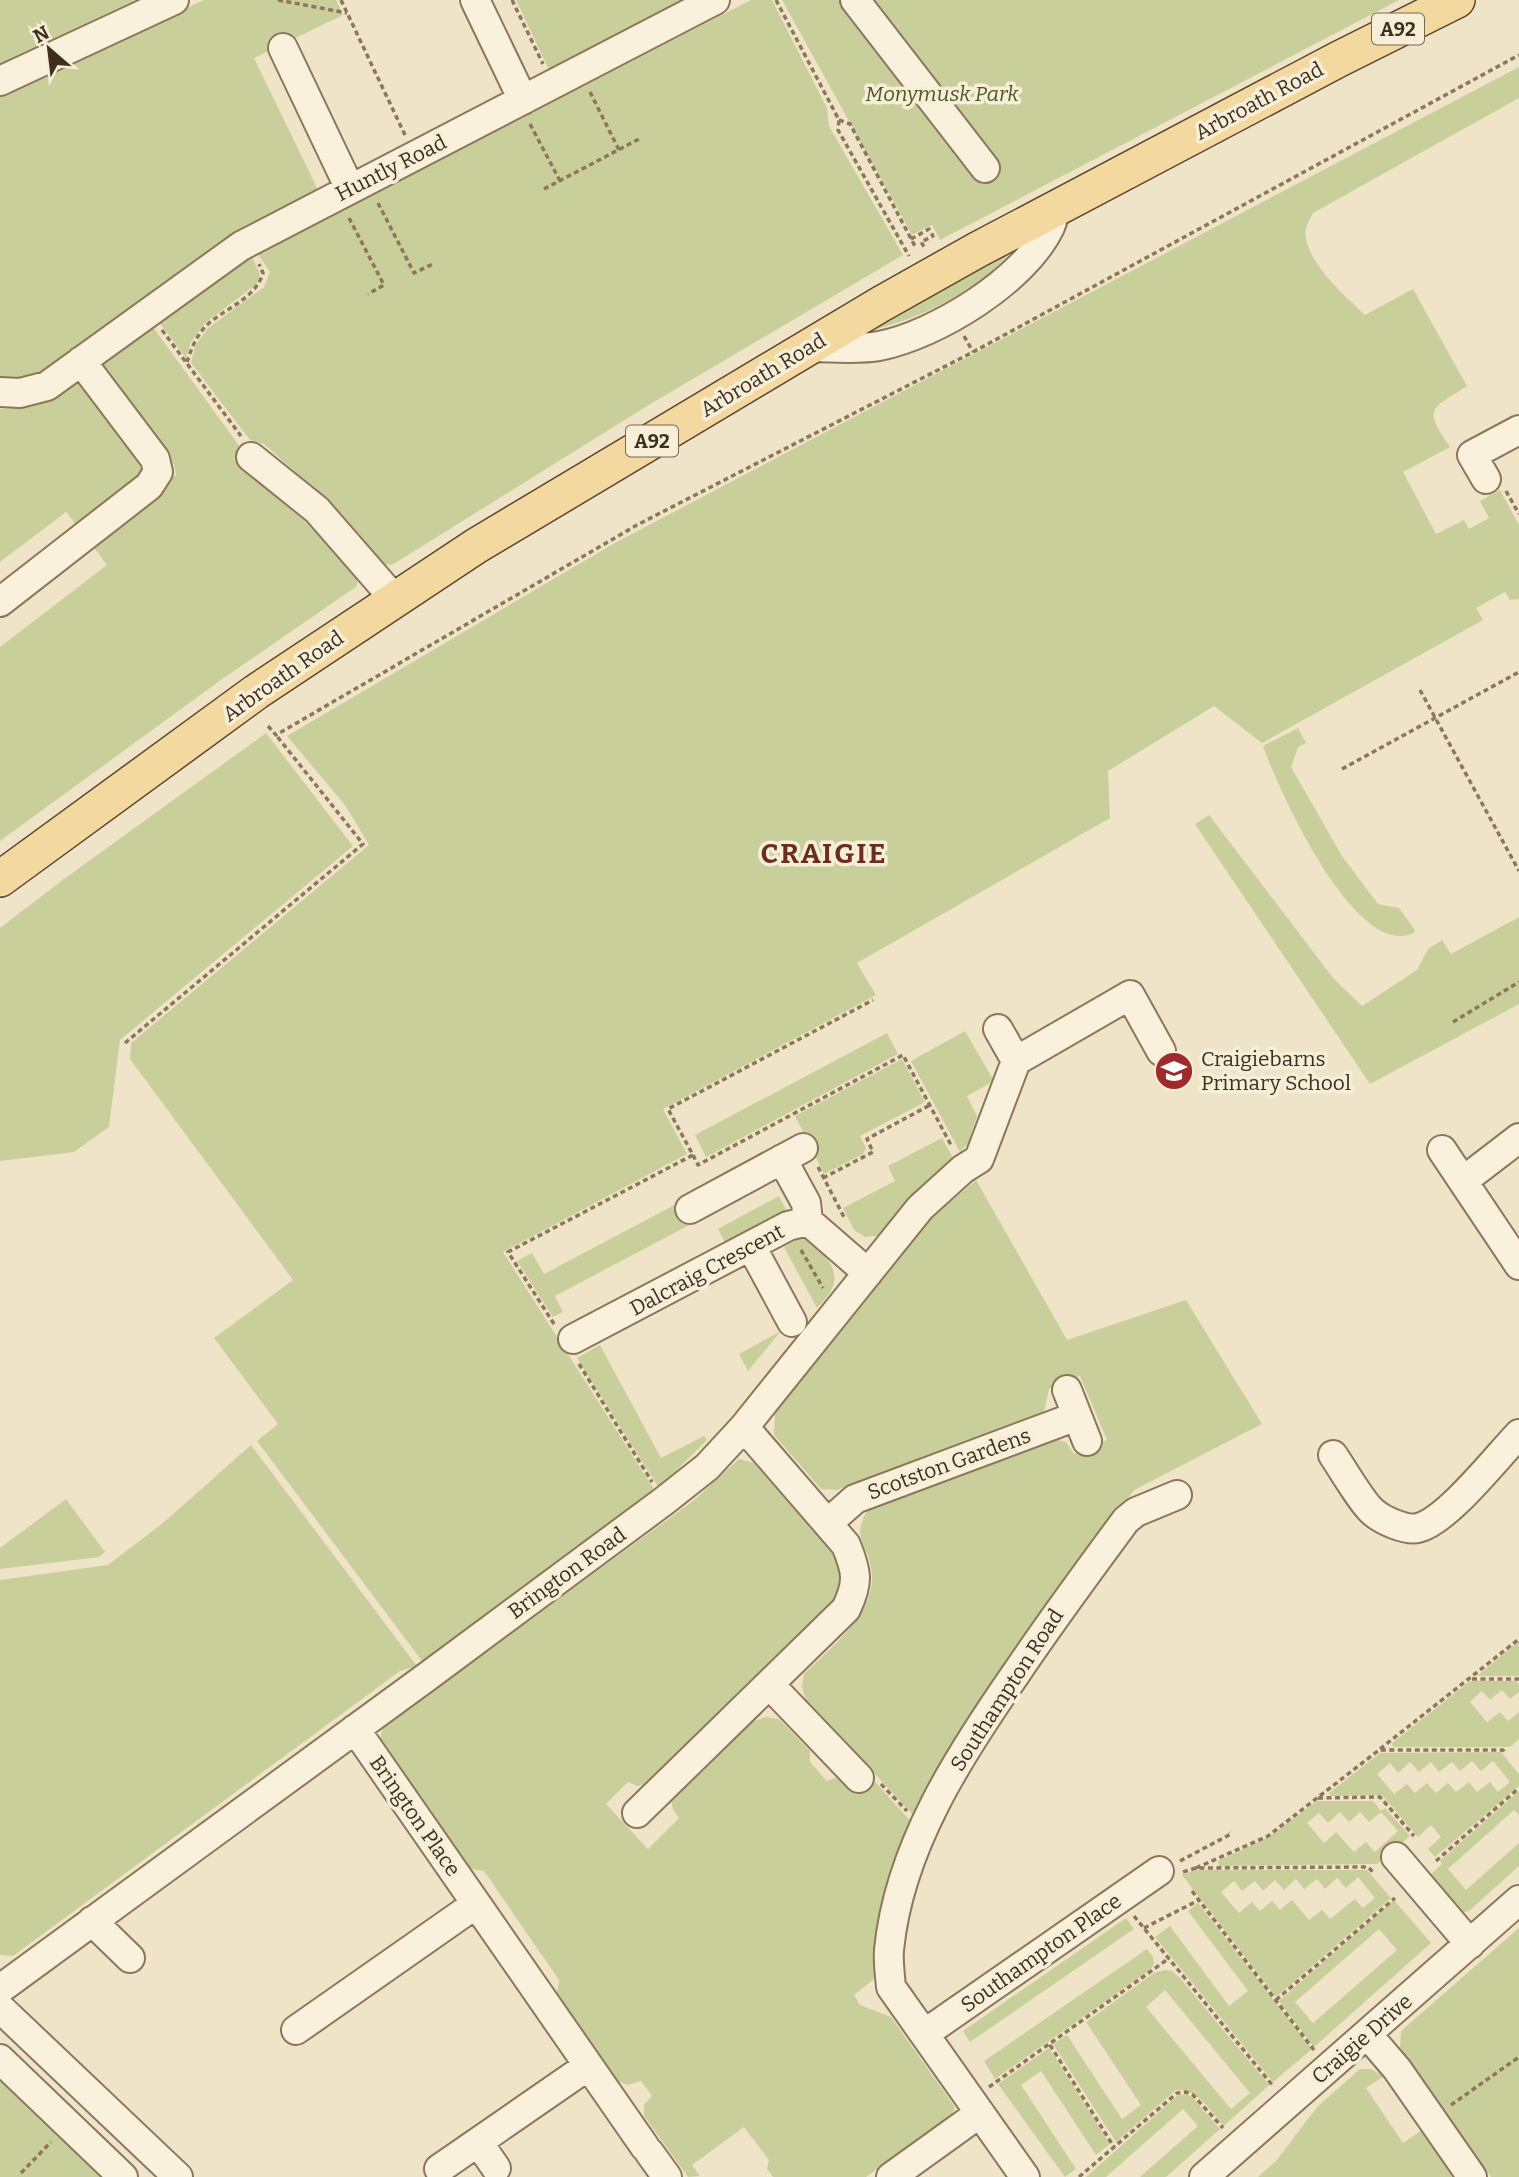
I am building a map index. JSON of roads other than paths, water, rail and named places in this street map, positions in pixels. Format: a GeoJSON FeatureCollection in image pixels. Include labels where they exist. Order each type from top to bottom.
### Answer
{"type":"FeatureCollection","features":[{"type":"Feature","properties":{"kind":"main road","name":"Arbroath Road"},"geometry":{"type":"LineString","coordinates":[[0,879],[256,692],[476,546],[881,304],[1057,206],[1457,0]]}},
{"type":"Feature","properties":{"kind":"street"},"geometry":{"type":"LineString","coordinates":[[0,81],[174,0]]}},
{"type":"Feature","properties":{"kind":"street"},"geometry":{"type":"LineString","coordinates":[[475,0],[524,106]]}},
{"type":"Feature","properties":{"kind":"street","name":"Huntly Road"},"geometry":{"type":"LineString","coordinates":[[0,392],[20,393],[47,386],[241,246],[415,156],[524,106],[552,85],[715,0]]}},
{"type":"Feature","properties":{"kind":"street"},"geometry":{"type":"LineString","coordinates":[[855,0],[985,168]]}},
{"type":"Feature","properties":{"kind":"street"},"geometry":{"type":"LineString","coordinates":[[283,48],[350,189]]}},
{"type":"Feature","properties":{"kind":"street"},"geometry":{"type":"LineString","coordinates":[[809,347],[878,346],[933,329],[984,297],[1023,264],[1049,228],[1057,206]]}},
{"type":"Feature","properties":{"kind":"street"},"geometry":{"type":"LineString","coordinates":[[0,602],[149,486],[158,472],[155,459],[81,361]]}},
{"type":"Feature","properties":{"kind":"street"},"geometry":{"type":"LineString","coordinates":[[1486,479],[1472,455],[1519,430]]}},
{"type":"Feature","properties":{"kind":"street"},"geometry":{"type":"LineString","coordinates":[[251,457],[317,510],[393,601]]}},
{"type":"Feature","properties":{"kind":"street"},"geometry":{"type":"LineString","coordinates":[[999,1029],[1016,1061],[1130,995],[1161,1051]]}},
{"type":"Feature","properties":{"kind":"street","name":"Brington Road"},"geometry":{"type":"LineString","coordinates":[[0,1989],[664,1502],[707,1467],[744,1426],[920,1208],[971,1164],[1016,1061]]}},
{"type":"Feature","properties":{"kind":"street"},"geometry":{"type":"LineString","coordinates":[[1463,1181],[1519,1138]]}},
{"type":"Feature","properties":{"kind":"street"},"geometry":{"type":"LineString","coordinates":[[1442,1150],[1519,1265]]}},
{"type":"Feature","properties":{"kind":"street"},"geometry":{"type":"LineString","coordinates":[[690,1209],[792,1153],[806,1203],[798,1224]]}},
{"type":"Feature","properties":{"kind":"street","name":"Dalcraig Crescent"},"geometry":{"type":"LineString","coordinates":[[569,1342],[798,1224],[868,1273]]}},
{"type":"Feature","properties":{"kind":"street"},"geometry":{"type":"LineString","coordinates":[[751,1246],[792,1322]]}},
{"type":"Feature","properties":{"kind":"street","name":"Scotston Gardens"},"geometry":{"type":"LineString","coordinates":[[828,1522],[855,1499],[1082,1429],[1067,1390]]}},
{"type":"Feature","properties":{"kind":"street"},"geometry":{"type":"LineString","coordinates":[[637,1813],[846,1609],[855,1590],[856,1568],[846,1545],[744,1426]]}},
{"type":"Feature","properties":{"kind":"street"},"geometry":{"type":"LineString","coordinates":[[1332,1455],[1373,1512],[1398,1525],[1415,1529],[1446,1512],[1519,1434]]}},
{"type":"Feature","properties":{"kind":"street","name":"Southampton Road"},"geometry":{"type":"LineString","coordinates":[[1025,2177],[891,1987],[889,1951],[899,1901],[922,1828],[970,1740],[1065,1602],[1126,1520],[1136,1512],[1177,1496]]}},
{"type":"Feature","properties":{"kind":"street"},"geometry":{"type":"LineString","coordinates":[[770,1685],[830,1765],[859,1779]]}},
{"type":"Feature","properties":{"kind":"street","name":"Brington Place"},"geometry":{"type":"LineString","coordinates":[[355,1729],[667,2177]]}},
{"type":"Feature","properties":{"kind":"street"},"geometry":{"type":"LineString","coordinates":[[1384,1865],[1469,1944]]}},
{"type":"Feature","properties":{"kind":"street","name":"Southampton Place"},"geometry":{"type":"LineString","coordinates":[[924,2034],[1119,1898],[1169,1870]]}},
{"type":"Feature","properties":{"kind":"street","name":"Craigie Drive"},"geometry":{"type":"LineString","coordinates":[[1204,2177],[1519,1900]]}},
{"type":"Feature","properties":{"kind":"street"},"geometry":{"type":"LineString","coordinates":[[296,2030],[331,1992],[476,1903]]}},
{"type":"Feature","properties":{"kind":"street"},"geometry":{"type":"LineString","coordinates":[[92,1922],[130,1958]]}},
{"type":"Feature","properties":{"kind":"street"},"geometry":{"type":"LineString","coordinates":[[0,2008],[178,2177]]}},
{"type":"Feature","properties":{"kind":"street"},"geometry":{"type":"LineString","coordinates":[[1367,2034],[1397,2069],[1472,2177]]}},
{"type":"Feature","properties":{"kind":"street"},"geometry":{"type":"LineString","coordinates":[[0,2059],[123,2177]]}},
{"type":"Feature","properties":{"kind":"street"},"geometry":{"type":"LineString","coordinates":[[439,2169],[588,2066]]}},
{"type":"Feature","properties":{"kind":"street"},"geometry":{"type":"LineString","coordinates":[[891,2177],[975,2107]]}},
{"type":"Feature","properties":{"kind":"street"},"geometry":{"type":"LineString","coordinates":[[478,2142],[496,2168]]}},
{"type":"Feature","properties":{"kind":"place","name":"Craigiebarns Primary School"},"geometry":{"type":"Point","coordinates":[1174,1071]}},
{"type":"Feature","properties":{"kind":"district","name":"CRAIGIE"},"geometry":{"type":"Point","coordinates":[824,853]}},
{"type":"Feature","properties":{"kind":"park label","name":"Monymusk Park"},"geometry":{"type":"Point","coordinates":[942,94]}}]}
